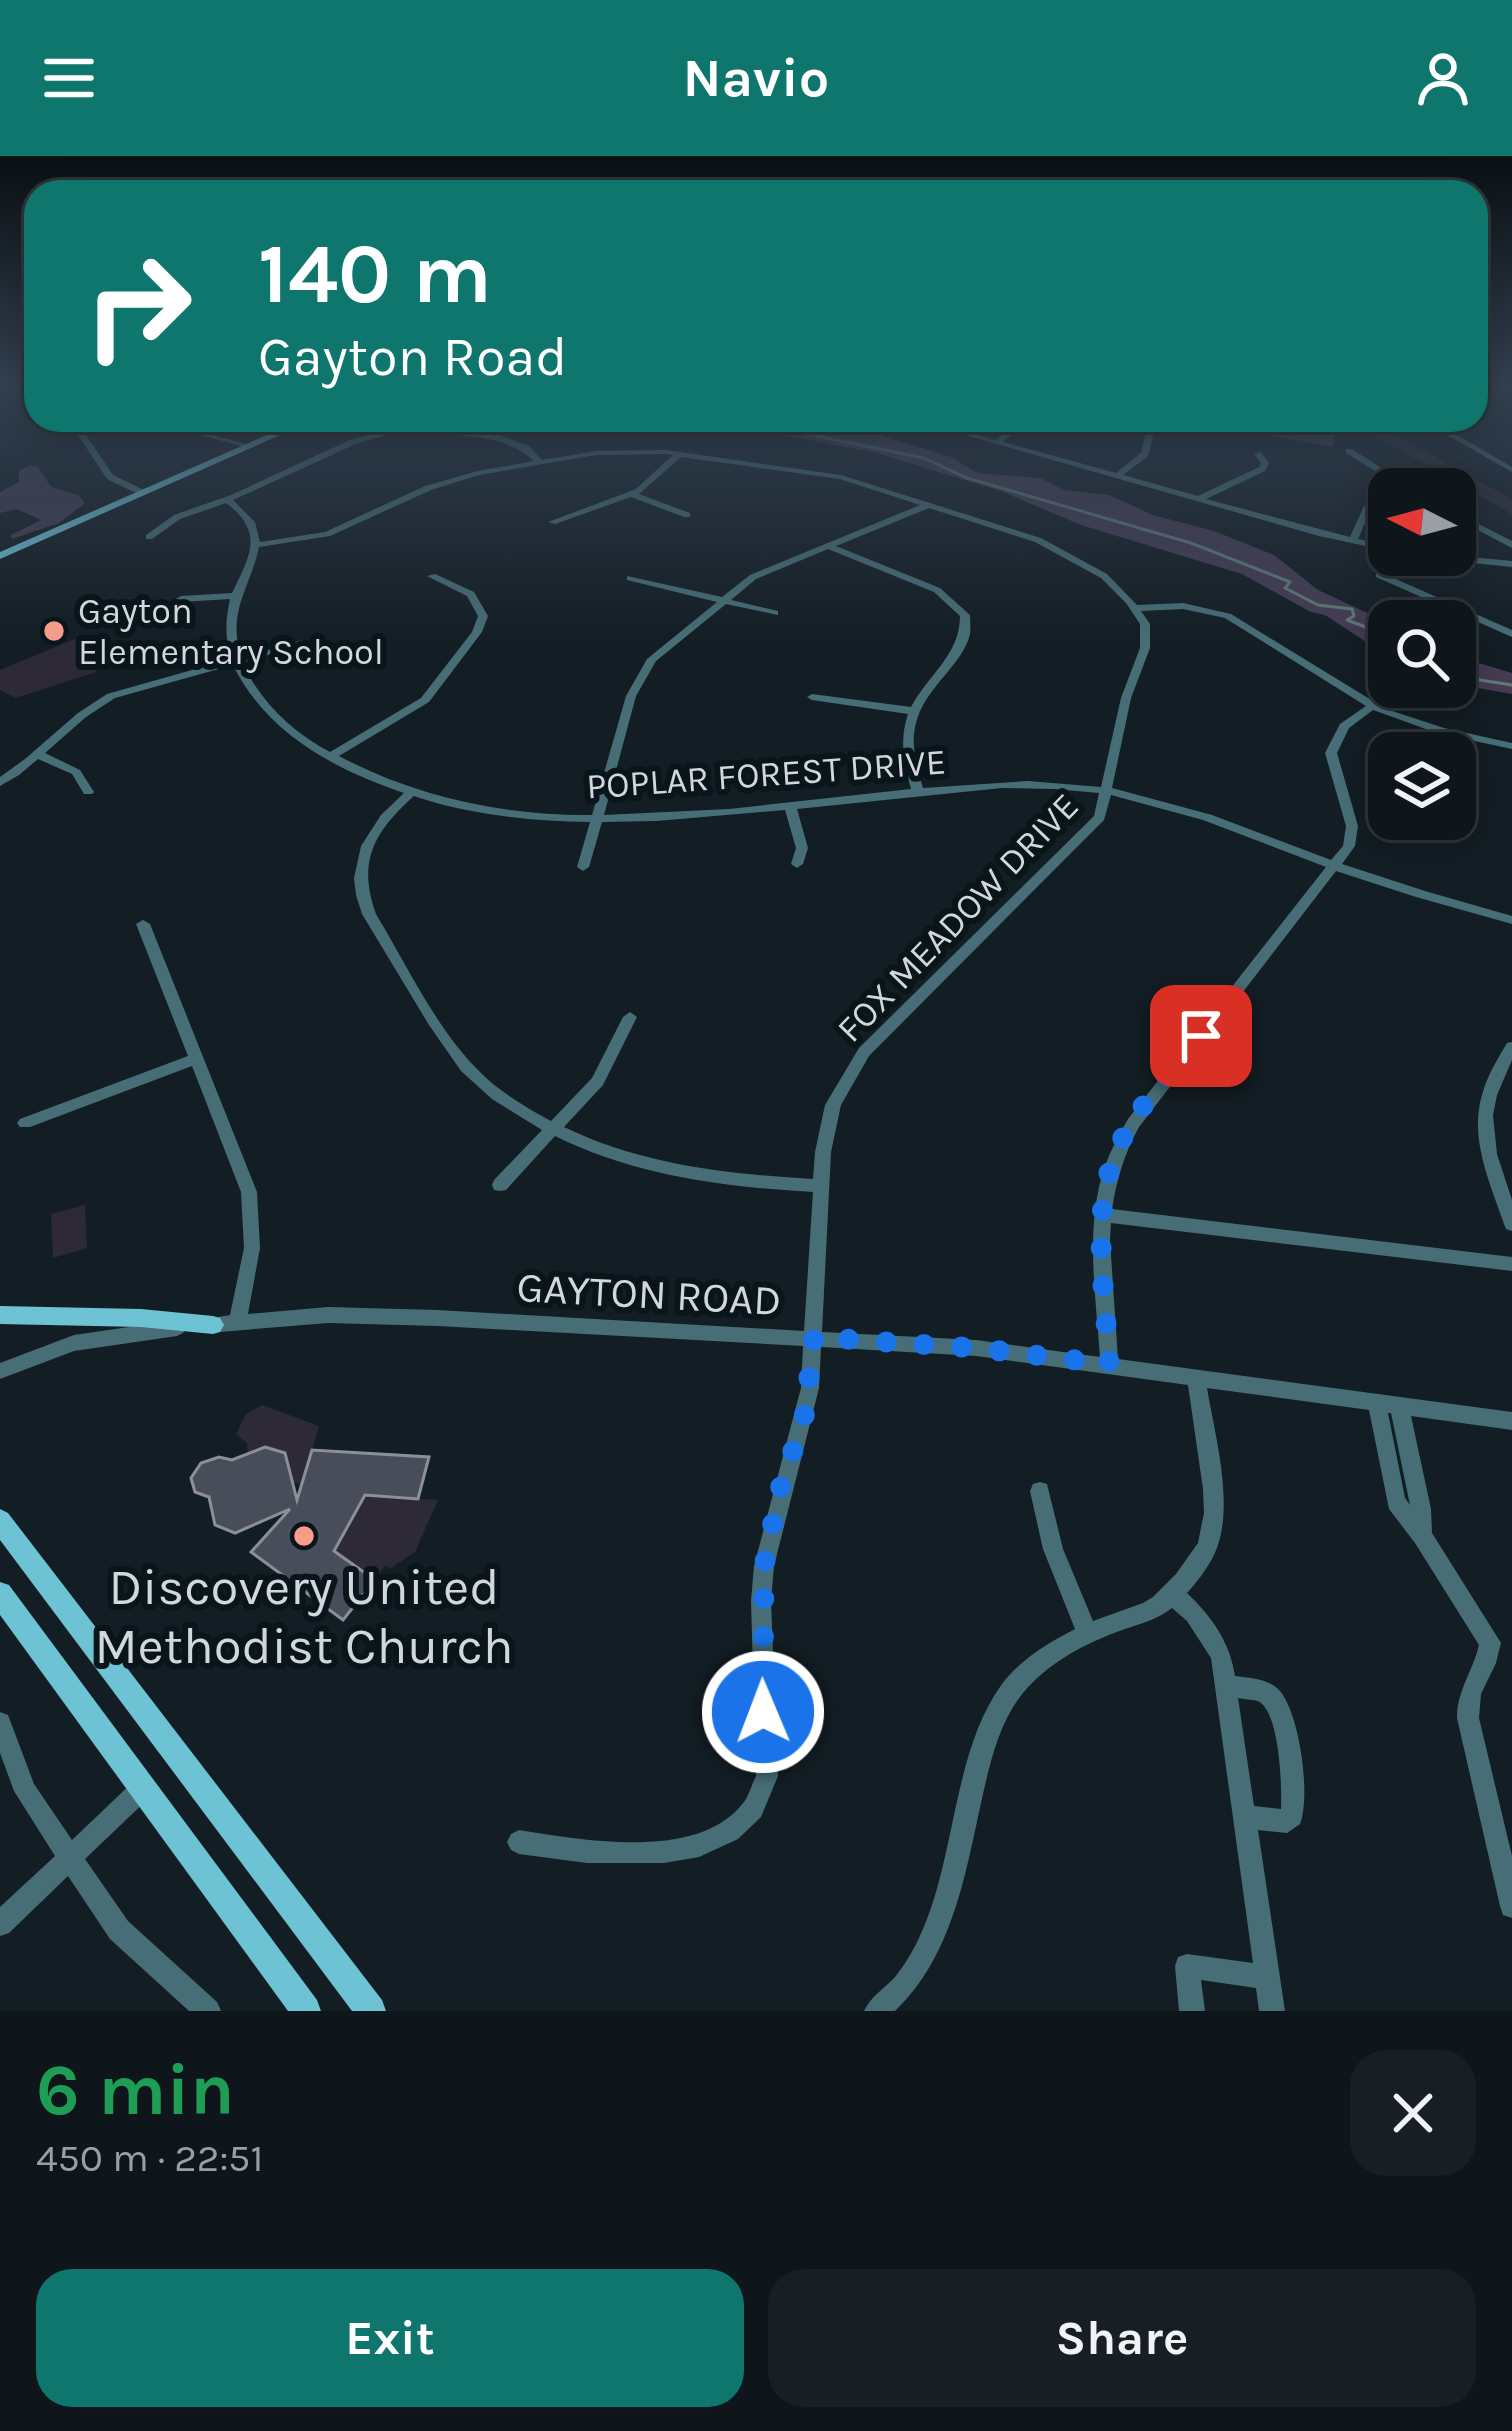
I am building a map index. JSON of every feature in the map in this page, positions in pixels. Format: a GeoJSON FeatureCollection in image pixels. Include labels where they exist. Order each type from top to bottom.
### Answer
{"type":"FeatureCollection","features":[{"type":"Feature","properties":{"kind":"main road"},"geometry":{"type":"LineString","coordinates":[[1,555],[194,471]]}},
{"type":"Feature","properties":{"kind":"main road"},"geometry":{"type":"LineString","coordinates":[[0,1315],[213,1324]]}},
{"type":"Feature","properties":{"kind":"main road"},"geometry":{"type":"LineString","coordinates":[[0,1521],[371,2011]]}},
{"type":"Feature","properties":{"kind":"main road"},"geometry":{"type":"LineString","coordinates":[[0,1594],[306,2011]]}},
{"type":"Feature","properties":{"kind":"street"},"geometry":{"type":"LineString","coordinates":[[106,471],[143,493]]}},
{"type":"Feature","properties":{"kind":"street"},"geometry":{"type":"LineString","coordinates":[[149,537],[177,517],[290,471]]}},
{"type":"Feature","properties":{"kind":"street"},"geometry":{"type":"LineString","coordinates":[[255,545],[327,534],[428,488],[500,471]]}},
{"type":"Feature","properties":{"kind":"street"},"geometry":{"type":"LineString","coordinates":[[552,522],[632,494],[664,471]]}},
{"type":"Feature","properties":{"kind":"street"},"geometry":{"type":"LineString","coordinates":[[803,471],[931,504],[1065,552],[1104,576],[1135,608],[1183,606],[1228,616],[1368,704]]}},
{"type":"Feature","properties":{"kind":"street"},"geometry":{"type":"LineString","coordinates":[[1096,471],[1368,544]]}},
{"type":"Feature","properties":{"kind":"street"},"geometry":{"type":"LineString","coordinates":[[1116,476],[1123,471]]}},
{"type":"Feature","properties":{"kind":"street"},"geometry":{"type":"LineString","coordinates":[[1199,500],[1261,471]]}},
{"type":"Feature","properties":{"kind":"street"},"geometry":{"type":"LineString","coordinates":[[632,494],[687,515]]}},
{"type":"Feature","properties":{"kind":"street"},"geometry":{"type":"LineString","coordinates":[[226,500],[249,519],[255,545],[236,596],[229,632],[236,660]]}},
{"type":"Feature","properties":{"kind":"street"},"geometry":{"type":"LineString","coordinates":[[584,867],[639,678],[662,650],[769,569],[931,504]]}},
{"type":"Feature","properties":{"kind":"street"},"geometry":{"type":"LineString","coordinates":[[1353,541],[1368,507]]}},
{"type":"Feature","properties":{"kind":"street"},"geometry":{"type":"LineString","coordinates":[[1476,526],[1512,545]]}},
{"type":"Feature","properties":{"kind":"street"},"geometry":{"type":"LineString","coordinates":[[828,546],[938,590],[965,615],[963,641],[913,711],[904,746],[917,792]]}},
{"type":"Feature","properties":{"kind":"street"},"geometry":{"type":"LineString","coordinates":[[1476,560],[1512,564]]}},
{"type":"Feature","properties":{"kind":"street"},"geometry":{"type":"LineString","coordinates":[[330,757],[424,700],[477,632],[483,616],[478,602],[463,589],[432,576]]}},
{"type":"Feature","properties":{"kind":"street"},"geometry":{"type":"LineString","coordinates":[[1381,576],[1434,600]]}},
{"type":"Feature","properties":{"kind":"street"},"geometry":{"type":"LineString","coordinates":[[630,578],[775,613]]}},
{"type":"Feature","properties":{"kind":"street"},"geometry":{"type":"LineString","coordinates":[[181,599],[236,596]]}},
{"type":"Feature","properties":{"kind":"street","name":"FOX MEADOW DRIVE"},"geometry":{"type":"LineString","coordinates":[[519,1842],[598,1854],[651,1853],[737,1830],[754,1814],[767,1776],[761,1646],[764,1566],[780,1489],[804,1418],[814,1337],[826,1130],[853,1067],[1100,818],[1110,791],[1126,698],[1147,638],[1135,608]]}},
{"type":"Feature","properties":{"kind":"street"},"geometry":{"type":"LineString","coordinates":[[1476,619],[1512,634]]}},
{"type":"Feature","properties":{"kind":"street"},"geometry":{"type":"LineString","coordinates":[[0,782],[104,699],[302,643]]}},
{"type":"Feature","properties":{"kind":"street","name":"POPLAR FOREST DRIVE"},"geometry":{"type":"LineString","coordinates":[[236,660],[268,711],[330,757],[412,792],[508,812],[597,818],[790,806],[1013,784],[1110,791],[1192,811],[1336,866],[1512,920]]}},
{"type":"Feature","properties":{"kind":"street"},"geometry":{"type":"LineString","coordinates":[[812,697],[913,711]]}},
{"type":"Feature","properties":{"kind":"street"},"geometry":{"type":"LineString","coordinates":[[1109,1364],[1102,1215],[1110,1166],[1132,1123],[1349,847],[1352,826],[1332,769],[1333,745],[1344,726],[1369,708]]}},
{"type":"Feature","properties":{"kind":"street"},"geometry":{"type":"LineString","coordinates":[[1378,708],[1441,730],[1512,746]]}},
{"type":"Feature","properties":{"kind":"street"},"geometry":{"type":"LineString","coordinates":[[39,755],[76,772],[88,792]]}},
{"type":"Feature","properties":{"kind":"street"},"geometry":{"type":"LineString","coordinates":[[412,792],[380,821],[365,845],[358,874],[362,898],[457,1055],[494,1094],[596,1151],[650,1168],[723,1180],[822,1186]]}},
{"type":"Feature","properties":{"kind":"street"},"geometry":{"type":"LineString","coordinates":[[790,806],[802,848],[797,864]]}},
{"type":"Feature","properties":{"kind":"street"},"geometry":{"type":"LineString","coordinates":[[143,924],[250,1192],[252,1249],[237,1323]]}},
{"type":"Feature","properties":{"kind":"street"},"geometry":{"type":"LineString","coordinates":[[500,1185],[598,1081],[630,1017]]}},
{"type":"Feature","properties":{"kind":"street"},"geometry":{"type":"LineString","coordinates":[[1512,1047],[1487,1094],[1483,1124],[1512,1224]]}},
{"type":"Feature","properties":{"kind":"street"},"geometry":{"type":"LineString","coordinates":[[25,1123],[197,1058]]}},
{"type":"Feature","properties":{"kind":"street"},"geometry":{"type":"LineString","coordinates":[[1102,1215],[1512,1264]]}},
{"type":"Feature","properties":{"kind":"street","name":"GAYTON ROAD"},"geometry":{"type":"LineString","coordinates":[[0,1372],[74,1342],[328,1315],[976,1348],[1512,1421]]}},
{"type":"Feature","properties":{"kind":"street"},"geometry":{"type":"LineString","coordinates":[[877,2011],[904,1982],[938,1921],[986,1738],[1004,1700],[1041,1660],[1088,1634],[1154,1609],[1210,1545],[1211,1491],[1196,1377]]}},
{"type":"Feature","properties":{"kind":"street"},"geometry":{"type":"LineString","coordinates":[[1377,1402],[1396,1502],[1501,1645],[1489,1654],[1466,1694],[1512,1906]]}},
{"type":"Feature","properties":{"kind":"street"},"geometry":{"type":"LineString","coordinates":[[1399,1406],[1421,1509],[1422,1536]]}},
{"type":"Feature","properties":{"kind":"street"},"geometry":{"type":"LineString","coordinates":[[1040,1491],[1053,1549],[1088,1634]]}},
{"type":"Feature","properties":{"kind":"street"},"geometry":{"type":"LineString","coordinates":[[1171,1593],[1193,1614],[1221,1654],[1272,2011]]}},
{"type":"Feature","properties":{"kind":"street"},"geometry":{"type":"LineString","coordinates":[[1226,1687],[1262,1692],[1279,1706],[1294,1793],[1292,1816],[1287,1821],[1244,1817]]}},
{"type":"Feature","properties":{"kind":"street"},"geometry":{"type":"LineString","coordinates":[[0,1723],[25,1791],[119,1930],[208,2011]]}},
{"type":"Feature","properties":{"kind":"street"},"geometry":{"type":"LineString","coordinates":[[0,1924],[143,1788]]}},
{"type":"Feature","properties":{"kind":"street"},"geometry":{"type":"LineString","coordinates":[[1192,2011],[1186,1966],[1267,1977]]}},
{"type":"Feature","properties":{"kind":"shaded area"},"geometry":{"type":"Polygon","coordinates":[[[19,471],[40,471],[51,487],[78,495],[85,503],[59,523],[12,539],[11,535],[41,520],[17,509],[0,513],[0,492],[19,482],[19,471]]]}},
{"type":"Feature","properties":{"kind":"shaded area"},"geometry":{"type":"Polygon","coordinates":[[[934,471],[1040,478],[1064,490],[1109,495],[1153,515],[1214,531],[1274,555],[1318,590],[1368,613],[1368,643],[1325,615],[1242,574],[1081,525],[1001,491],[934,471]]]}},
{"type":"Feature","properties":{"kind":"shaded area"},"geometry":{"type":"Polygon","coordinates":[[[1476,479],[1512,499],[1512,514],[1476,493],[1476,479]]]}},
{"type":"Feature","properties":{"kind":"shaded area"},"geometry":{"type":"Polygon","coordinates":[[[84,635],[96,672],[16,698],[0,690],[0,670],[84,635]]]}},
{"type":"Feature","properties":{"kind":"shaded area"},"geometry":{"type":"Polygon","coordinates":[[[1476,662],[1512,673],[1512,694],[1476,688],[1476,662]]]}},
{"type":"Feature","properties":{"kind":"shaded area"},"geometry":{"type":"Polygon","coordinates":[[[85,1205],[87,1248],[53,1258],[51,1214],[85,1205]]]}},
{"type":"Feature","properties":{"kind":"shaded area"},"geometry":{"type":"Polygon","coordinates":[[[262,1405],[319,1426],[302,1485],[292,1482],[285,1453],[265,1447],[248,1454],[247,1443],[236,1434],[246,1414],[262,1405]]]}},
{"type":"Feature","properties":{"kind":"shaded area"},"geometry":{"type":"Polygon","coordinates":[[[365,1495],[438,1500],[415,1552],[391,1568],[385,1566],[375,1580],[334,1551],[365,1495]]]}},
{"type":"Feature","properties":{"kind":"building","name":"Discovery United Methodist Church"},"geometry":{"type":"Polygon","coordinates":[[[265,1447],[285,1453],[297,1500],[312,1450],[429,1457],[418,1499],[365,1495],[334,1551],[375,1580],[343,1620],[251,1552],[290,1509],[235,1533],[215,1525],[209,1497],[195,1492],[191,1478],[201,1463],[219,1457],[232,1460],[265,1447]]]}},
{"type":"Feature","properties":{"kind":"waterway"},"geometry":{"type":"LineString","coordinates":[[951,471],[1191,543],[1290,582],[1285,588],[1318,605],[1352,609],[1354,616],[1347,620],[1368,628]]}},
{"type":"Feature","properties":{"kind":"waterway"},"geometry":{"type":"LineString","coordinates":[[1476,679],[1512,685]]}},
{"type":"Feature","properties":{"kind":"place","name":"Gayton Elementary School"},"geometry":{"type":"Point","coordinates":[54,631]}},
{"type":"Feature","properties":{"kind":"place","name":"Discovery United Methodist Church"},"geometry":{"type":"Point","coordinates":[304,1536]}},
{"type":"Feature","properties":{"kind":"route"},"geometry":{"type":"LineString","coordinates":[[763,1712],[764,1566],[780,1489],[804,1418],[814,1337],[976,1348],[1109,1364],[1102,1199],[1110,1166],[1132,1123],[1201,1036]]}}]}
